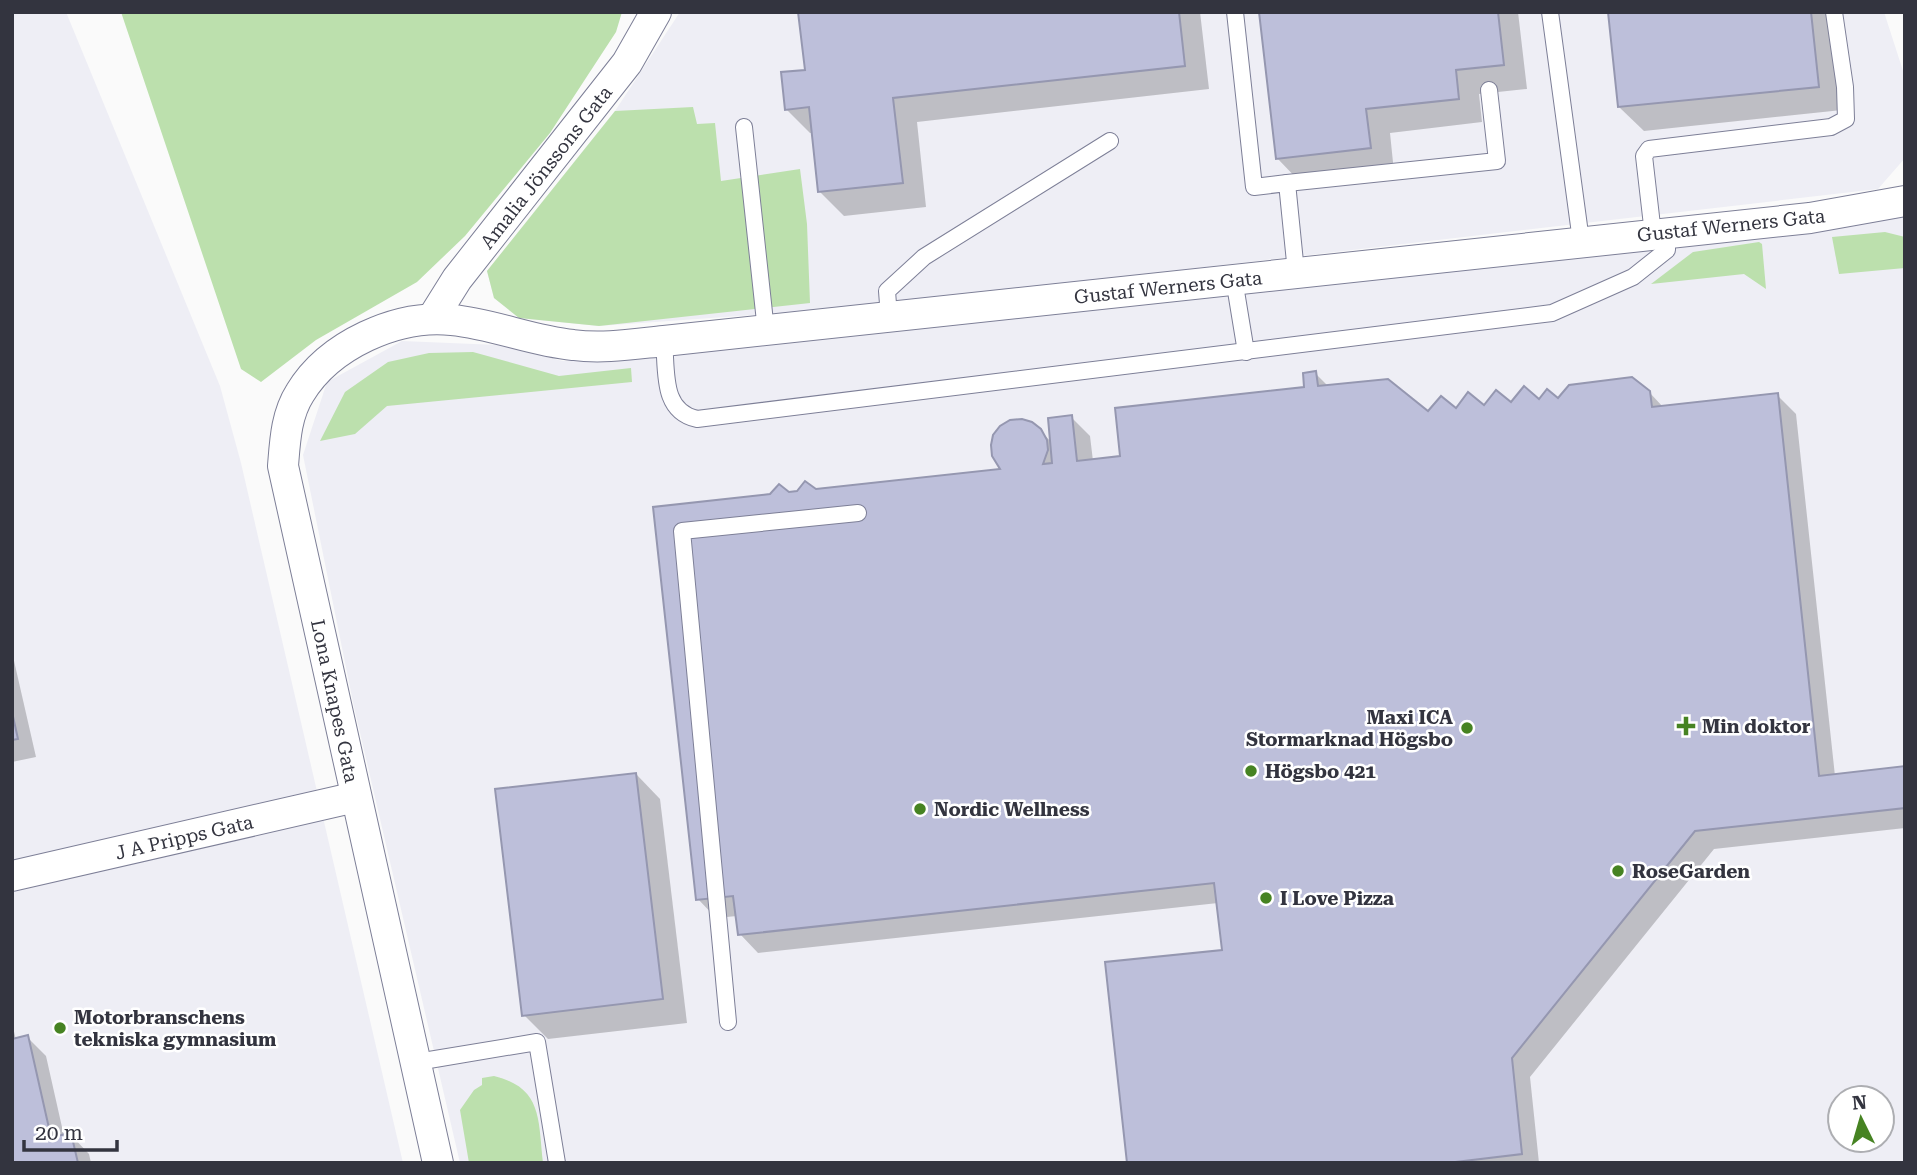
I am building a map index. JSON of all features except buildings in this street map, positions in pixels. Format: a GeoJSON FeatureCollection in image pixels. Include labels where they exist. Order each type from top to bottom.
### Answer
{"type":"FeatureCollection","features":[{"type":"Feature","properties":{"kind":"street","name":"Amalia Jönssons Gata"},"geometry":{"type":"LineString","coordinates":[[432,319],[457,279],[627,63],[656,12]]}},
{"type":"Feature","properties":{"kind":"street","name":"Gustaf Werners Gata"},"geometry":{"type":"LineString","coordinates":[[432,319],[472,323],[572,345],[609,346],[1810,218],[1905,201]]}},
{"type":"Feature","properties":{"kind":"street","name":"Lona Knapes Gata"},"geometry":{"type":"LineString","coordinates":[[432,319],[396,324],[369,335],[330,361],[300,393],[289,418],[284,466],[438,1163]]}},
{"type":"Feature","properties":{"kind":"street","name":"J A Pripps Gata"},"geometry":{"type":"LineString","coordinates":[[12,876],[356,797]]}},
{"type":"Feature","properties":{"kind":"lane"},"geometry":{"type":"LineString","coordinates":[[1235,12],[1254,187],[1497,161],[1489,90]]}},
{"type":"Feature","properties":{"kind":"lane"},"geometry":{"type":"LineString","coordinates":[[1550,12],[1581,241]]}},
{"type":"Feature","properties":{"kind":"lane"},"geometry":{"type":"LineString","coordinates":[[664,341],[669,394],[673,405],[683,416],[697,419],[1552,313],[1633,277],[1668,250],[1660,233],[1644,156],[1649,149],[1831,127],[1846,119],[1839,29],[1834,12]]}},
{"type":"Feature","properties":{"kind":"lane"},"geometry":{"type":"LineString","coordinates":[[744,127],[766,331]]}},
{"type":"Feature","properties":{"kind":"lane"},"geometry":{"type":"LineString","coordinates":[[889,317],[887,291],[924,257],[1111,141]]}},
{"type":"Feature","properties":{"kind":"lane"},"geometry":{"type":"LineString","coordinates":[[1287,183],[1296,272]]}},
{"type":"Feature","properties":{"kind":"lane"},"geometry":{"type":"LineString","coordinates":[[1234,279],[1246,352]]}},
{"type":"Feature","properties":{"kind":"lane"},"geometry":{"type":"LineString","coordinates":[[728,1022],[682,531],[858,513]]}},
{"type":"Feature","properties":{"kind":"lane"},"geometry":{"type":"LineString","coordinates":[[417,1062],[537,1042],[557,1163]]}},
{"type":"Feature","properties":{"kind":"shaded area"},"geometry":{"type":"Polygon","coordinates":[[[12,12],[66,12],[220,386],[241,463],[403,1163],[12,1163],[12,12]]]}},
{"type":"Feature","properties":{"kind":"shaded area"},"geometry":{"type":"Polygon","coordinates":[[[680,12],[1884,12],[1905,77],[1905,158],[1878,189],[853,308],[599,326],[519,318],[494,298],[487,271],[615,111],[680,12]]]}},
{"type":"Feature","properties":{"kind":"shaded area"},"geometry":{"type":"Polygon","coordinates":[[[1905,216],[1905,1163],[460,1163],[354,707],[303,455],[327,382],[402,341],[498,345],[563,361],[1905,216]]]}},
{"type":"Feature","properties":{"kind":"green space"},"geometry":{"type":"Polygon","coordinates":[[[121,12],[622,12],[616,32],[550,133],[465,236],[417,282],[316,340],[261,382],[241,369],[121,12]]]}},
{"type":"Feature","properties":{"kind":"green space"},"geometry":{"type":"Polygon","coordinates":[[[693,107],[697,124],[715,123],[721,181],[800,169],[807,224],[810,303],[599,326],[519,318],[494,298],[487,271],[615,111],[693,107]]]}},
{"type":"Feature","properties":{"kind":"green space"},"geometry":{"type":"Polygon","coordinates":[[[1885,232],[1905,237],[1905,268],[1839,274],[1832,237],[1885,232]]]}},
{"type":"Feature","properties":{"kind":"green space"},"geometry":{"type":"Polygon","coordinates":[[[1759,242],[1762,244],[1766,289],[1744,274],[1651,284],[1693,252],[1759,242]]]}},
{"type":"Feature","properties":{"kind":"green space"},"geometry":{"type":"Polygon","coordinates":[[[473,352],[559,376],[631,368],[632,382],[387,406],[355,434],[320,441],[345,392],[388,362],[429,353],[473,352]]]}},
{"type":"Feature","properties":{"kind":"green space"},"geometry":{"type":"Polygon","coordinates":[[[494,1076],[510,1081],[530,1097],[538,1120],[543,1163],[469,1163],[460,1110],[474,1090],[482,1085],[482,1078],[494,1076]]]}},
{"type":"Feature","properties":{"kind":"place","name":"Min doktor"},"geometry":{"type":"Point","coordinates":[1686,726]}},
{"type":"Feature","properties":{"kind":"place","name":"Maxi ICA Stormarknad Högsbo"},"geometry":{"type":"Point","coordinates":[1467,728]}},
{"type":"Feature","properties":{"kind":"place","name":"Högsbo 421"},"geometry":{"type":"Point","coordinates":[1251,771]}},
{"type":"Feature","properties":{"kind":"place","name":"Nordic Wellness"},"geometry":{"type":"Point","coordinates":[920,809]}},
{"type":"Feature","properties":{"kind":"place","name":"RoseGarden"},"geometry":{"type":"Point","coordinates":[1618,871]}},
{"type":"Feature","properties":{"kind":"place","name":"I Love Pizza"},"geometry":{"type":"Point","coordinates":[1266,898]}},
{"type":"Feature","properties":{"kind":"place","name":"Motorbranschens tekniska gymnasium"},"geometry":{"type":"Point","coordinates":[60,1028]}}]}
